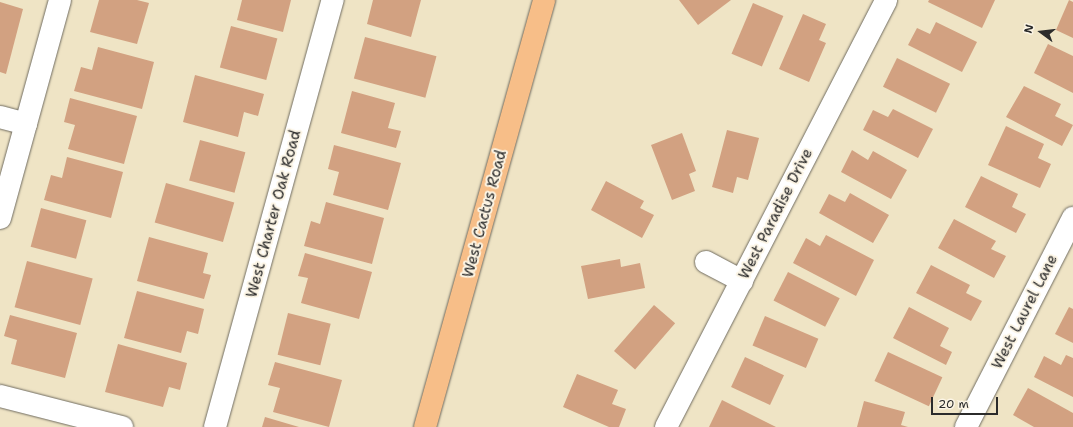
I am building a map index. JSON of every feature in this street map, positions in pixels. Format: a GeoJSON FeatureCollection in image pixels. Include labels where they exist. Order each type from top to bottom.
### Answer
{"type":"FeatureCollection","features":[{"type":"Feature","properties":{"kind":"main road","name":"West Cactus Road"},"geometry":{"type":"LineString","coordinates":[[426,427],[544,0]]}},
{"type":"Feature","properties":{"kind":"street"},"geometry":{"type":"LineString","coordinates":[[0,218],[60,0]]}},
{"type":"Feature","properties":{"kind":"street","name":"West Charter Oak Road"},"geometry":{"type":"LineString","coordinates":[[215,427],[333,0]]}},
{"type":"Feature","properties":{"kind":"street","name":"West Paradise Drive"},"geometry":{"type":"LineString","coordinates":[[666,427],[886,0]]}},
{"type":"Feature","properties":{"kind":"street"},"geometry":{"type":"LineString","coordinates":[[0,117],[26,124]]}},
{"type":"Feature","properties":{"kind":"street","name":"West Laurel Lane"},"geometry":{"type":"LineString","coordinates":[[966,427],[1073,218]]}},
{"type":"Feature","properties":{"kind":"street"},"geometry":{"type":"LineString","coordinates":[[706,262],[742,281]]}},
{"type":"Feature","properties":{"kind":"street"},"geometry":{"type":"LineString","coordinates":[[0,396],[122,427]]}},
{"type":"Feature","properties":{"kind":"building"},"geometry":{"type":"Polygon","coordinates":[[[99,0],[137,0],[149,3],[137,44],[90,32],[99,0]]]}},
{"type":"Feature","properties":{"kind":"building"},"geometry":{"type":"Polygon","coordinates":[[[242,0],[291,0],[283,32],[237,20],[242,0]]]}},
{"type":"Feature","properties":{"kind":"building"},"geometry":{"type":"Polygon","coordinates":[[[373,0],[421,0],[411,37],[367,24],[373,0]]]}},
{"type":"Feature","properties":{"kind":"building"},"geometry":{"type":"Polygon","coordinates":[[[679,0],[731,0],[698,25],[679,0]]]}},
{"type":"Feature","properties":{"kind":"building"},"geometry":{"type":"Polygon","coordinates":[[[929,0],[995,0],[982,28],[928,2],[929,0]]]}},
{"type":"Feature","properties":{"kind":"building"},"geometry":{"type":"Polygon","coordinates":[[[1069,0],[1073,2],[1073,38],[1056,30],[1069,0]]]}},
{"type":"Feature","properties":{"kind":"building"},"geometry":{"type":"Polygon","coordinates":[[[0,2],[23,9],[6,74],[0,72],[0,2]]]}},
{"type":"Feature","properties":{"kind":"building"},"geometry":{"type":"Polygon","coordinates":[[[753,3],[783,16],[762,67],[732,54],[753,3]]]}},
{"type":"Feature","properties":{"kind":"building"},"geometry":{"type":"Polygon","coordinates":[[[803,14],[826,24],[819,40],[826,43],[809,82],[779,69],[803,14]]]}},
{"type":"Feature","properties":{"kind":"building"},"geometry":{"type":"Polygon","coordinates":[[[936,22],[977,42],[962,72],[908,45],[917,28],[930,34],[936,22]]]}},
{"type":"Feature","properties":{"kind":"building"},"geometry":{"type":"Polygon","coordinates":[[[231,26],[277,38],[266,80],[220,68],[231,26]]]}},
{"type":"Feature","properties":{"kind":"building"},"geometry":{"type":"Polygon","coordinates":[[[365,37],[436,56],[425,98],[354,79],[365,37]]]}},
{"type":"Feature","properties":{"kind":"building"},"geometry":{"type":"Polygon","coordinates":[[[1048,44],[1073,56],[1073,93],[1034,73],[1048,44]]]}},
{"type":"Feature","properties":{"kind":"building"},"geometry":{"type":"Polygon","coordinates":[[[98,47],[154,62],[142,109],[74,91],[81,67],[92,70],[98,47]]]}},
{"type":"Feature","properties":{"kind":"building"},"geometry":{"type":"Polygon","coordinates":[[[897,58],[950,84],[936,113],[883,87],[897,58]]]}},
{"type":"Feature","properties":{"kind":"building"},"geometry":{"type":"Polygon","coordinates":[[[195,75],[264,94],[258,116],[244,112],[238,137],[183,122],[195,75]]]}},
{"type":"Feature","properties":{"kind":"building"},"geometry":{"type":"Polygon","coordinates":[[[1024,86],[1061,104],[1055,116],[1073,125],[1062,146],[1006,117],[1024,86]]]}},
{"type":"Feature","properties":{"kind":"building"},"geometry":{"type":"Polygon","coordinates":[[[352,91],[395,103],[388,128],[401,131],[396,148],[341,133],[352,91]]]}},
{"type":"Feature","properties":{"kind":"building"},"geometry":{"type":"Polygon","coordinates":[[[70,98],[137,116],[124,164],[68,149],[75,125],[64,122],[70,98]]]}},
{"type":"Feature","properties":{"kind":"building"},"geometry":{"type":"Polygon","coordinates":[[[893,109],[933,129],[918,158],[863,130],[873,110],[888,117],[893,109]]]}},
{"type":"Feature","properties":{"kind":"building"},"geometry":{"type":"Polygon","coordinates":[[[1006,126],[1044,144],[1038,158],[1051,164],[1040,188],[988,165],[1006,126]]]}},
{"type":"Feature","properties":{"kind":"building"},"geometry":{"type":"Polygon","coordinates":[[[727,130],[759,138],[748,180],[737,177],[733,193],[712,187],[727,130]]]}},
{"type":"Feature","properties":{"kind":"building"},"geometry":{"type":"Polygon","coordinates":[[[682,133],[696,171],[689,174],[695,191],[672,200],[651,145],[682,133]]]}},
{"type":"Feature","properties":{"kind":"building"},"geometry":{"type":"Polygon","coordinates":[[[200,140],[245,152],[235,193],[189,181],[200,140]]]}},
{"type":"Feature","properties":{"kind":"building"},"geometry":{"type":"Polygon","coordinates":[[[334,145],[401,163],[388,210],[333,195],[339,172],[328,169],[334,145]]]}},
{"type":"Feature","properties":{"kind":"building"},"geometry":{"type":"Polygon","coordinates":[[[852,150],[868,160],[873,151],[907,170],[891,199],[841,172],[852,150]]]}},
{"type":"Feature","properties":{"kind":"building"},"geometry":{"type":"Polygon","coordinates":[[[67,157],[123,172],[111,218],[44,200],[51,175],[62,178],[67,157]]]}},
{"type":"Feature","properties":{"kind":"building"},"geometry":{"type":"Polygon","coordinates":[[[981,176],[1018,194],[1012,207],[1026,214],[1016,233],[965,207],[981,176]]]}},
{"type":"Feature","properties":{"kind":"building"},"geometry":{"type":"Polygon","coordinates":[[[606,181],[644,201],[640,208],[654,215],[642,238],[591,210],[606,181]]]}},
{"type":"Feature","properties":{"kind":"building"},"geometry":{"type":"Polygon","coordinates":[[[166,183],[234,203],[223,242],[155,222],[166,183]]]}},
{"type":"Feature","properties":{"kind":"building"},"geometry":{"type":"Polygon","coordinates":[[[850,193],[889,215],[873,243],[819,213],[829,194],[845,202],[850,193]]]}},
{"type":"Feature","properties":{"kind":"building"},"geometry":{"type":"Polygon","coordinates":[[[326,202],[384,218],[372,264],[304,246],[311,221],[320,224],[326,202]]]}},
{"type":"Feature","properties":{"kind":"building"},"geometry":{"type":"Polygon","coordinates":[[[41,208],[86,220],[76,259],[31,247],[41,208]]]}},
{"type":"Feature","properties":{"kind":"building"},"geometry":{"type":"Polygon","coordinates":[[[954,219],[996,241],[991,249],[1006,256],[994,278],[938,248],[954,219]]]}},
{"type":"Feature","properties":{"kind":"building"},"geometry":{"type":"Polygon","coordinates":[[[826,235],[874,260],[856,296],[793,263],[806,238],[820,246],[826,235]]]}},
{"type":"Feature","properties":{"kind":"building"},"geometry":{"type":"Polygon","coordinates":[[[149,237],[208,253],[203,273],[211,275],[204,299],[137,281],[149,237]]]}},
{"type":"Feature","properties":{"kind":"building"},"geometry":{"type":"Polygon","coordinates":[[[305,253],[372,272],[359,319],[301,303],[308,278],[298,276],[305,253]]]}},
{"type":"Feature","properties":{"kind":"building"},"geometry":{"type":"Polygon","coordinates":[[[620,259],[621,267],[640,263],[645,288],[588,299],[581,266],[620,259]]]}},
{"type":"Feature","properties":{"kind":"building"},"geometry":{"type":"Polygon","coordinates":[[[27,261],[93,279],[80,325],[15,307],[27,261]]]}},
{"type":"Feature","properties":{"kind":"building"},"geometry":{"type":"Polygon","coordinates":[[[931,265],[970,285],[966,293],[982,301],[971,321],[916,293],[931,265]]]}},
{"type":"Feature","properties":{"kind":"building"},"geometry":{"type":"Polygon","coordinates":[[[788,272],[840,298],[825,327],[773,301],[788,272]]]}},
{"type":"Feature","properties":{"kind":"building"},"geometry":{"type":"Polygon","coordinates":[[[137,291],[204,309],[198,334],[187,331],[181,353],[124,338],[137,291]]]}},
{"type":"Feature","properties":{"kind":"building"},"geometry":{"type":"Polygon","coordinates":[[[654,305],[675,323],[635,369],[614,351],[654,305]]]}},
{"type":"Feature","properties":{"kind":"building"},"geometry":{"type":"Polygon","coordinates":[[[909,307],[949,328],[940,346],[952,352],[946,365],[893,338],[909,307]]]}},
{"type":"Feature","properties":{"kind":"building"},"geometry":{"type":"Polygon","coordinates":[[[1069,307],[1073,309],[1073,343],[1055,334],[1069,307]]]}},
{"type":"Feature","properties":{"kind":"building"},"geometry":{"type":"Polygon","coordinates":[[[288,313],[331,324],[320,365],[278,355],[288,313]]]}},
{"type":"Feature","properties":{"kind":"building"},"geometry":{"type":"Polygon","coordinates":[[[10,315],[77,333],[65,378],[11,364],[17,340],[4,336],[10,315]]]}},
{"type":"Feature","properties":{"kind":"building"},"geometry":{"type":"Polygon","coordinates":[[[765,316],[818,339],[806,368],[752,345],[765,316]]]}},
{"type":"Feature","properties":{"kind":"building"},"geometry":{"type":"Polygon","coordinates":[[[118,344],[187,363],[180,390],[169,387],[163,407],[105,392],[118,344]]]}},
{"type":"Feature","properties":{"kind":"building"},"geometry":{"type":"Polygon","coordinates":[[[888,352],[942,377],[929,406],[874,381],[888,352]]]}},
{"type":"Feature","properties":{"kind":"building"},"geometry":{"type":"Polygon","coordinates":[[[1066,355],[1073,358],[1073,397],[1034,377],[1044,356],[1061,365],[1066,355]]]}},
{"type":"Feature","properties":{"kind":"building"},"geometry":{"type":"Polygon","coordinates":[[[745,357],[784,375],[770,405],[731,387],[745,357]]]}},
{"type":"Feature","properties":{"kind":"building"},"geometry":{"type":"Polygon","coordinates":[[[275,362],[342,380],[329,427],[273,412],[280,388],[268,385],[275,362]]]}},
{"type":"Feature","properties":{"kind":"building"},"geometry":{"type":"Polygon","coordinates":[[[577,374],[618,390],[612,404],[626,409],[619,427],[609,427],[563,407],[577,374]]]}},
{"type":"Feature","properties":{"kind":"building"},"geometry":{"type":"Polygon","coordinates":[[[1028,388],[1073,413],[1073,427],[1034,427],[1013,415],[1028,388]]]}},
{"type":"Feature","properties":{"kind":"building"},"geometry":{"type":"Polygon","coordinates":[[[722,400],[776,427],[709,427],[722,400]]]}},
{"type":"Feature","properties":{"kind":"building"},"geometry":{"type":"Polygon","coordinates":[[[864,401],[905,412],[901,425],[908,427],[857,427],[864,401]]]}},
{"type":"Feature","properties":{"kind":"building"},"geometry":{"type":"Polygon","coordinates":[[[265,417],[299,427],[262,427],[265,417]]]}}]}
